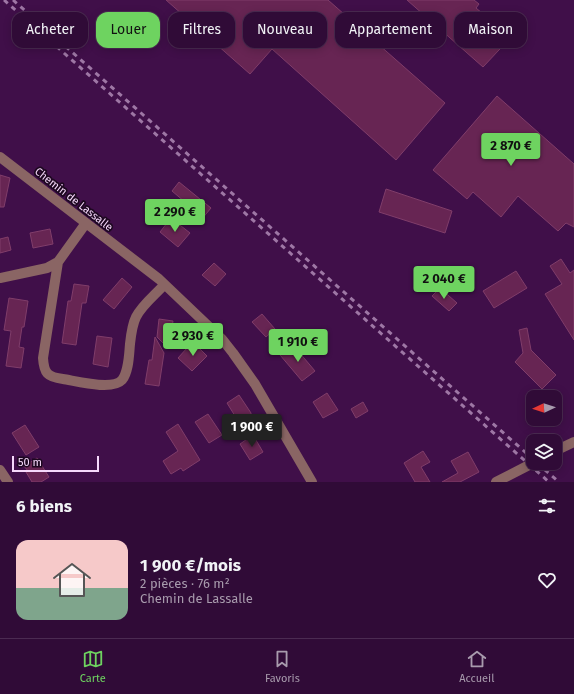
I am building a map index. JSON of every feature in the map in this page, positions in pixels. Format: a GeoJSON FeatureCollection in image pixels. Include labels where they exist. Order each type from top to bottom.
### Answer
{"type":"FeatureCollection","features":[{"type":"Feature","properties":{"kind":"street","name":"Chemin de Lassalle"},"geometry":{"type":"LineString","coordinates":[[0,157],[164,285],[209,326],[233,353],[255,384],[312,482]]}},
{"type":"Feature","properties":{"kind":"street"},"geometry":{"type":"LineString","coordinates":[[0,278],[47,268],[58,262],[86,223]]}},
{"type":"Feature","properties":{"kind":"street"},"geometry":{"type":"LineString","coordinates":[[58,262],[43,358],[43,366],[46,372],[53,378],[104,385],[118,383],[123,379],[126,372],[135,318],[164,285]]}},
{"type":"Feature","properties":{"kind":"street"},"geometry":{"type":"LineString","coordinates":[[562,448],[574,442]]}},
{"type":"Feature","properties":{"kind":"street"},"geometry":{"type":"LineString","coordinates":[[496,482],[526,466]]}},
{"type":"Feature","properties":{"kind":"street"},"geometry":{"type":"LineString","coordinates":[[0,470],[8,482]]}},
{"type":"Feature","properties":{"kind":"building"},"geometry":{"type":"Polygon","coordinates":[[[166,0],[328,0],[342,12],[335,12],[335,48],[383,48],[445,103],[396,160],[272,49],[250,74],[220,48],[235,48],[235,12],[180,12],[166,0]]]}},
{"type":"Feature","properties":{"kind":"building"},"geometry":{"type":"Polygon","coordinates":[[[407,0],[474,0],[479,4],[476,8],[481,12],[454,12],[454,41],[446,34],[446,12],[421,12],[407,0]]]}},
{"type":"Feature","properties":{"kind":"building"},"geometry":{"type":"Polygon","coordinates":[[[461,48],[501,48],[483,67],[461,48]]]}},
{"type":"Feature","properties":{"kind":"building"},"geometry":{"type":"Polygon","coordinates":[[[497,96],[574,164],[574,227],[566,223],[558,231],[518,196],[501,217],[473,192],[467,199],[433,170],[497,96]]]}},
{"type":"Feature","properties":{"kind":"building"},"geometry":{"type":"Polygon","coordinates":[[[0,175],[10,178],[4,207],[0,207],[0,175]]]}},
{"type":"Feature","properties":{"kind":"building"},"geometry":{"type":"Polygon","coordinates":[[[179,182],[211,208],[201,220],[183,205],[185,202],[172,191],[179,182]]]}},
{"type":"Feature","properties":{"kind":"building"},"geometry":{"type":"Polygon","coordinates":[[[386,189],[452,211],[445,233],[379,212],[386,189]]]}},
{"type":"Feature","properties":{"kind":"building"},"geometry":{"type":"Polygon","coordinates":[[[171,218],[190,233],[178,247],[160,232],[171,218]]]}},
{"type":"Feature","properties":{"kind":"building"},"geometry":{"type":"Polygon","coordinates":[[[50,229],[53,244],[33,248],[30,233],[50,229]]]}},
{"type":"Feature","properties":{"kind":"building"},"geometry":{"type":"Polygon","coordinates":[[[8,237],[11,250],[0,253],[0,239],[8,237]]]}},
{"type":"Feature","properties":{"kind":"building"},"geometry":{"type":"Polygon","coordinates":[[[561,259],[570,273],[574,270],[574,340],[545,294],[562,284],[550,266],[561,259]]]}},
{"type":"Feature","properties":{"kind":"building"},"geometry":{"type":"Polygon","coordinates":[[[214,263],[226,274],[215,286],[202,275],[214,263]]]}},
{"type":"Feature","properties":{"kind":"building"},"geometry":{"type":"Polygon","coordinates":[[[516,271],[527,288],[494,308],[483,291],[516,271]]]}},
{"type":"Feature","properties":{"kind":"building"},"geometry":{"type":"Polygon","coordinates":[[[122,278],[132,287],[114,309],[103,300],[122,278]]]}},
{"type":"Feature","properties":{"kind":"building"},"geometry":{"type":"Polygon","coordinates":[[[74,284],[89,286],[86,303],[82,303],[76,345],[62,343],[68,301],[71,301],[74,284]]]}},
{"type":"Feature","properties":{"kind":"building"},"geometry":{"type":"Polygon","coordinates":[[[440,288],[457,303],[449,311],[432,296],[440,288]]]}},
{"type":"Feature","properties":{"kind":"building"},"geometry":{"type":"Polygon","coordinates":[[[9,298],[28,301],[19,347],[24,348],[21,368],[6,366],[11,331],[4,330],[9,298]]]}},
{"type":"Feature","properties":{"kind":"building"},"geometry":{"type":"Polygon","coordinates":[[[262,314],[275,329],[266,337],[252,322],[262,314]]]}},
{"type":"Feature","properties":{"kind":"building"},"geometry":{"type":"Polygon","coordinates":[[[159,319],[173,321],[169,349],[157,337],[159,319]]]}},
{"type":"Feature","properties":{"kind":"building"},"geometry":{"type":"Polygon","coordinates":[[[527,328],[531,350],[556,375],[542,389],[515,362],[523,353],[519,330],[527,328]]]}},
{"type":"Feature","properties":{"kind":"building"},"geometry":{"type":"Polygon","coordinates":[[[97,336],[112,338],[108,367],[93,364],[97,336]]]}},
{"type":"Feature","properties":{"kind":"building"},"geometry":{"type":"Polygon","coordinates":[[[155,337],[164,353],[159,386],[145,384],[149,360],[152,360],[155,337]]]}},
{"type":"Feature","properties":{"kind":"building"},"geometry":{"type":"Polygon","coordinates":[[[195,344],[207,356],[192,371],[178,358],[187,348],[189,350],[195,344]]]}},
{"type":"Feature","properties":{"kind":"building"},"geometry":{"type":"Polygon","coordinates":[[[293,345],[315,371],[302,381],[280,355],[293,345]]]}},
{"type":"Feature","properties":{"kind":"building"},"geometry":{"type":"Polygon","coordinates":[[[327,393],[338,410],[323,418],[313,402],[327,393]]]}},
{"type":"Feature","properties":{"kind":"building"},"geometry":{"type":"Polygon","coordinates":[[[239,395],[251,413],[251,417],[240,424],[227,403],[239,395]]]}},
{"type":"Feature","properties":{"kind":"building"},"geometry":{"type":"Polygon","coordinates":[[[363,402],[368,411],[356,418],[351,409],[363,402]]]}},
{"type":"Feature","properties":{"kind":"building"},"geometry":{"type":"Polygon","coordinates":[[[208,414],[222,435],[209,443],[195,422],[208,414]]]}},
{"type":"Feature","properties":{"kind":"building"},"geometry":{"type":"Polygon","coordinates":[[[178,424],[200,460],[183,471],[181,468],[171,474],[163,461],[178,451],[166,432],[178,424]]]}},
{"type":"Feature","properties":{"kind":"building"},"geometry":{"type":"Polygon","coordinates":[[[25,425],[39,447],[26,455],[12,433],[25,425]]]}},
{"type":"Feature","properties":{"kind":"building"},"geometry":{"type":"Polygon","coordinates":[[[253,435],[263,452],[250,460],[240,444],[253,435]]]}},
{"type":"Feature","properties":{"kind":"building"},"geometry":{"type":"Polygon","coordinates":[[[423,451],[430,462],[421,467],[430,482],[415,482],[404,463],[423,451]]]}},
{"type":"Feature","properties":{"kind":"building"},"geometry":{"type":"Polygon","coordinates":[[[468,452],[479,472],[460,482],[442,482],[458,473],[451,461],[468,452]]]}},
{"type":"Feature","properties":{"kind":"building"},"geometry":{"type":"Polygon","coordinates":[[[37,458],[49,477],[41,482],[32,482],[26,472],[28,471],[24,466],[37,458]]]}},
{"type":"Feature","properties":{"kind":"railway"},"geometry":{"type":"LineString","coordinates":[[4,0],[549,482]]}},
{"type":"Feature","properties":{"kind":"railway"},"geometry":{"type":"LineString","coordinates":[[13,0],[526,453]]}},
{"type":"Feature","properties":{"kind":"railway"},"geometry":{"type":"LineString","coordinates":[[545,470],[559,482]]}}]}
